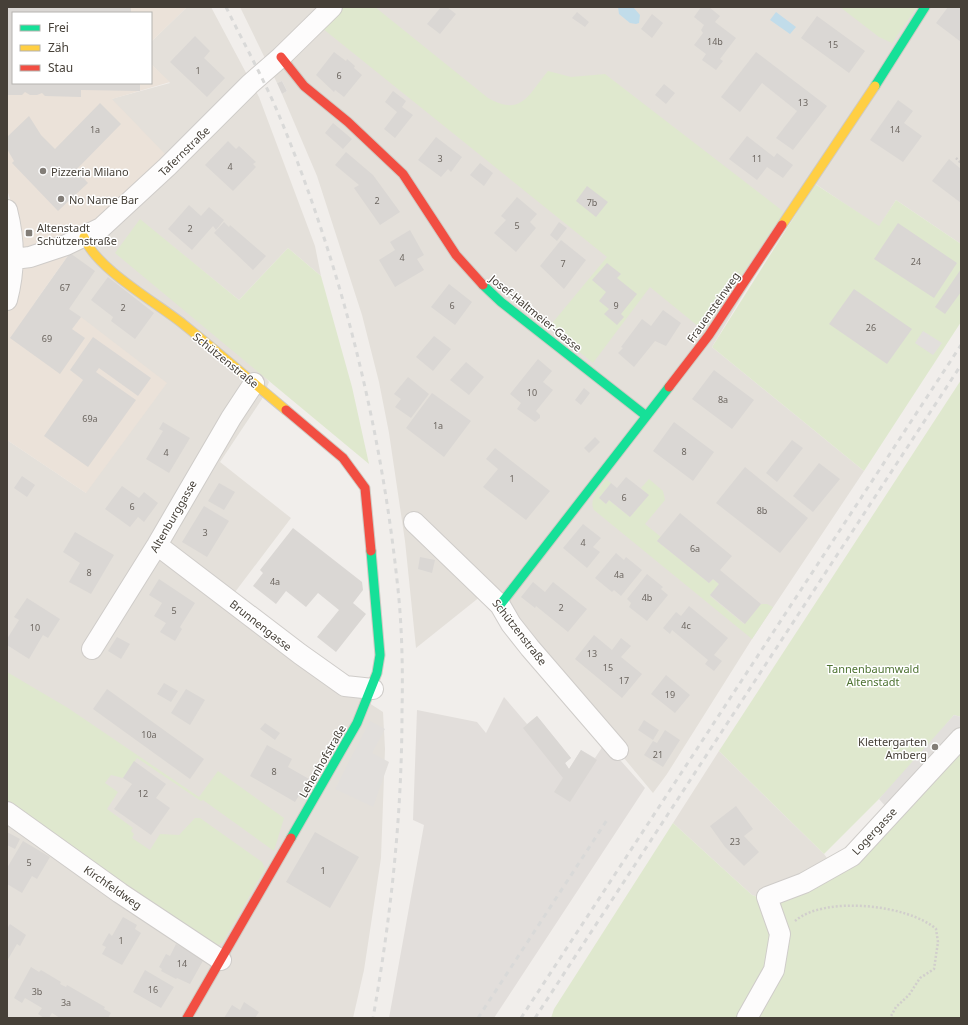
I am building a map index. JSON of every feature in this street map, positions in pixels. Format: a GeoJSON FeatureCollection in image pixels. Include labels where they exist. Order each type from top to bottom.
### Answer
{"type":"FeatureCollection","features":[{"type":"Feature","properties":{"kind":"street","name":"Tafernstraße"},"geometry":{"type":"LineString","coordinates":[[14,259],[30,257],[84,237],[101,228],[206,130],[250,84],[281,57],[332,7]]}},
{"type":"Feature","properties":{"kind":"street","name":"Frauensteinweg"},"geometry":{"type":"LineString","coordinates":[[500,605],[645,415],[694,355],[726,311],[896,54],[925,7]]}},
{"type":"Feature","properties":{"kind":"street","name":"Josef-Haltmeier-Gasse"},"geometry":{"type":"LineString","coordinates":[[281,57],[304,86],[348,122],[403,174],[456,255],[476,278],[501,302],[645,415]]}},
{"type":"Feature","properties":{"kind":"street"},"geometry":{"type":"LineString","coordinates":[[7,210],[13,240],[14,259],[7,300]]}},
{"type":"Feature","properties":{"kind":"street","name":"Schützenstraße"},"geometry":{"type":"LineString","coordinates":[[84,237],[87,245],[103,264],[183,324],[343,458],[364,488]]}},
{"type":"Feature","properties":{"kind":"street","name":"Altenburggasse"},"geometry":{"type":"LineString","coordinates":[[92,649],[157,545],[231,418],[254,384]]}},
{"type":"Feature","properties":{"kind":"street","name":"Lehenhofstraße"},"geometry":{"type":"LineString","coordinates":[[187,1018],[357,723],[372,689],[377,674],[380,655],[364,488]]}},
{"type":"Feature","properties":{"kind":"street","name":"Schützenstraße"},"geometry":{"type":"LineString","coordinates":[[414,522],[500,605],[521,636],[618,750]]}},
{"type":"Feature","properties":{"kind":"street","name":"Brunnengasse"},"geometry":{"type":"LineString","coordinates":[[157,545],[300,654],[345,686],[372,689]]}},
{"type":"Feature","properties":{"kind":"street","name":"Logergasse"},"geometry":{"type":"LineString","coordinates":[[780,934],[767,897],[804,883],[852,856],[961,738]]}},
{"type":"Feature","properties":{"kind":"street","name":"Kirchfeldweg"},"geometry":{"type":"LineString","coordinates":[[7,812],[120,893],[221,960]]}},
{"type":"Feature","properties":{"kind":"street"},"geometry":{"type":"LineString","coordinates":[[747,1018],[774,970],[780,934]]}},
{"type":"Feature","properties":{"kind":"path"},"geometry":{"type":"LineString","coordinates":[[956,158],[961,162]]}},
{"type":"Feature","properties":{"kind":"path"},"geometry":{"type":"LineString","coordinates":[[780,934],[801,916],[825,906],[871,906],[927,921],[936,929],[938,942],[934,969],[920,978],[908,995],[896,1007],[890,1018]]}},
{"type":"Feature","properties":{"kind":"shaded area"},"geometry":{"type":"Polygon","coordinates":[[[7,7],[187,7],[152,41],[152,12],[12,12],[12,84],[152,84],[152,65],[170,82],[112,99],[166,155],[70,253],[35,302],[72,329],[81,317],[167,383],[86,493],[7,440],[7,255],[13,209],[7,189],[7,7]]]}},
{"type":"Feature","properties":{"kind":"shaded area"},"geometry":{"type":"Polygon","coordinates":[[[187,7],[211,7],[259,97],[315,246],[321,276],[288,248],[239,300],[140,220],[269,382],[262,399],[220,462],[291,518],[226,604],[262,634],[383,712],[385,749],[381,858],[364,970],[353,1018],[7,1018],[7,440],[86,493],[72,329],[34,303],[70,253],[111,99],[170,83],[152,65],[152,41],[187,7]]]}},
{"type":"Feature","properties":{"kind":"shaded area"},"geometry":{"type":"Polygon","coordinates":[[[240,7],[961,7],[961,244],[896,200],[879,227],[811,181],[712,347],[864,471],[752,639],[667,774],[653,793],[486,592],[416,648],[405,541],[389,433],[379,382],[362,315],[317,176],[282,94],[287,91],[282,81],[277,83],[240,7]]]}},
{"type":"Feature","properties":{"kind":"shaded area"},"geometry":{"type":"Polygon","coordinates":[[[923,331],[942,343],[933,355],[915,343],[923,331]]]}},
{"type":"Feature","properties":{"kind":"shaded area"},"geometry":{"type":"Polygon","coordinates":[[[504,697],[527,724],[537,716],[571,758],[565,763],[569,769],[581,750],[595,758],[605,743],[645,788],[494,1018],[389,1018],[424,825],[413,820],[417,710],[477,722],[486,733],[504,697]]]}},
{"type":"Feature","properties":{"kind":"shaded area","name":"Klettergarten Amberg"},"geometry":{"type":"Polygon","coordinates":[[[954,715],[961,717],[961,729],[887,808],[879,799],[954,715]]]}},
{"type":"Feature","properties":{"kind":"shaded area"},"geometry":{"type":"Polygon","coordinates":[[[370,721],[385,729],[372,753],[389,762],[373,807],[335,789],[370,721]]]}},
{"type":"Feature","properties":{"kind":"shaded area"},"geometry":{"type":"Polygon","coordinates":[[[719,751],[824,854],[833,866],[763,899],[752,895],[673,823],[719,751]]]}},
{"type":"Feature","properties":{"kind":"green space"},"geometry":{"type":"Polygon","coordinates":[[[344,7],[375,7],[488,98],[500,103],[509,105],[517,104],[523,101],[548,71],[571,77],[605,74],[784,212],[704,331],[650,287],[593,363],[549,327],[607,257],[322,28],[344,7]]]}},
{"type":"Feature","properties":{"kind":"green space"},"geometry":{"type":"Polygon","coordinates":[[[840,7],[917,7],[892,43],[879,37],[840,7]]]}},
{"type":"Feature","properties":{"kind":"green space"},"geometry":{"type":"Polygon","coordinates":[[[815,184],[879,226],[896,200],[961,244],[961,322],[864,471],[712,347],[815,184]]]}},
{"type":"Feature","properties":{"kind":"green space"},"geometry":{"type":"Polygon","coordinates":[[[140,219],[239,300],[288,248],[321,276],[352,387],[369,464],[115,253],[140,219]]]}},
{"type":"Feature","properties":{"kind":"green space","name":"Tannenbaumwald Altenstadt"},"geometry":{"type":"Polygon","coordinates":[[[961,380],[961,717],[954,715],[908,770],[824,854],[719,751],[961,380]]]}},
{"type":"Feature","properties":{"kind":"green space"},"geometry":{"type":"Polygon","coordinates":[[[606,479],[611,483],[599,498],[606,504],[609,500],[630,517],[648,495],[641,488],[649,479],[663,491],[665,500],[645,524],[661,537],[657,541],[709,583],[713,579],[719,584],[710,596],[744,624],[761,604],[767,604],[773,607],[752,639],[594,510],[592,502],[606,479]]]}},
{"type":"Feature","properties":{"kind":"green space"},"geometry":{"type":"Polygon","coordinates":[[[7,672],[68,708],[199,797],[218,771],[284,818],[274,851],[203,800],[201,801],[137,758],[123,778],[111,775],[105,783],[118,792],[107,809],[133,828],[131,831],[134,834],[132,838],[150,850],[160,834],[179,835],[195,818],[200,818],[262,862],[265,869],[223,942],[215,947],[7,813],[7,672]]]}},
{"type":"Feature","properties":{"kind":"green space"},"geometry":{"type":"Polygon","coordinates":[[[961,738],[961,1018],[551,1018],[554,1009],[673,823],[752,895],[763,899],[852,856],[961,738]]]}},
{"type":"Feature","properties":{"kind":"water"},"geometry":{"type":"Polygon","coordinates":[[[618,7],[633,7],[640,15],[639,23],[630,23],[619,14],[618,7]]]}},
{"type":"Feature","properties":{"kind":"water"},"geometry":{"type":"Polygon","coordinates":[[[776,12],[796,27],[790,34],[770,20],[776,12]]]}},
{"type":"Feature","properties":{"kind":"building"},"geometry":{"type":"Polygon","coordinates":[[[7,7],[131,7],[131,12],[12,12],[12,84],[140,84],[140,91],[81,90],[81,97],[45,96],[42,93],[30,95],[25,92],[22,95],[7,95],[7,7]]]}},
{"type":"Feature","properties":{"kind":"building"},"geometry":{"type":"Polygon","coordinates":[[[441,7],[447,7],[456,14],[440,34],[427,24],[441,7]]]}},
{"type":"Feature","properties":{"kind":"building"},"geometry":{"type":"Polygon","coordinates":[[[701,7],[709,7],[720,16],[715,22],[736,38],[720,59],[723,61],[716,70],[702,60],[706,54],[694,45],[703,33],[701,30],[704,25],[694,17],[701,7]]]}},
{"type":"Feature","properties":{"kind":"building"},"geometry":{"type":"Polygon","coordinates":[[[948,7],[961,7],[961,42],[936,23],[948,7]]]}},
{"type":"Feature","properties":{"kind":"building"},"geometry":{"type":"Polygon","coordinates":[[[577,12],[589,22],[585,27],[572,18],[577,12]]]}},
{"type":"Feature","properties":{"kind":"building"},"geometry":{"type":"Polygon","coordinates":[[[652,14],[663,23],[652,38],[641,29],[652,14]]]}},
{"type":"Feature","properties":{"kind":"building"},"geometry":{"type":"Polygon","coordinates":[[[817,16],[865,51],[849,73],[801,38],[817,16]]]}},
{"type":"Feature","properties":{"kind":"building"},"geometry":{"type":"Polygon","coordinates":[[[195,36],[210,51],[204,58],[225,78],[207,97],[170,62],[195,36]]]}},
{"type":"Feature","properties":{"kind":"building"},"geometry":{"type":"Polygon","coordinates":[[[334,52],[346,61],[347,59],[362,75],[344,97],[335,90],[334,92],[316,75],[334,52]]]}},
{"type":"Feature","properties":{"kind":"building"},"geometry":{"type":"Polygon","coordinates":[[[756,52],[827,106],[793,150],[776,138],[797,111],[762,83],[740,112],[721,97],[756,52]]]}},
{"type":"Feature","properties":{"kind":"building"},"geometry":{"type":"Polygon","coordinates":[[[282,81],[287,91],[282,94],[277,83],[282,81]]]}},
{"type":"Feature","properties":{"kind":"building"},"geometry":{"type":"Polygon","coordinates":[[[664,84],[675,93],[666,104],[655,95],[664,84]]]}},
{"type":"Feature","properties":{"kind":"building"},"geometry":{"type":"Polygon","coordinates":[[[393,91],[406,101],[402,107],[413,115],[395,138],[384,129],[397,112],[385,102],[393,91]]]}},
{"type":"Feature","properties":{"kind":"building"},"geometry":{"type":"Polygon","coordinates":[[[898,100],[913,111],[904,123],[922,136],[903,162],[870,140],[898,100]]]}},
{"type":"Feature","properties":{"kind":"building"},"geometry":{"type":"Polygon","coordinates":[[[100,103],[121,124],[76,170],[88,183],[58,211],[12,163],[14,161],[7,149],[7,137],[29,116],[41,135],[55,149],[100,103]]]}},
{"type":"Feature","properties":{"kind":"building"},"geometry":{"type":"Polygon","coordinates":[[[333,123],[352,139],[343,149],[325,133],[333,123]]]}},
{"type":"Feature","properties":{"kind":"building"},"geometry":{"type":"Polygon","coordinates":[[[747,136],[774,157],[777,153],[793,165],[783,178],[767,167],[757,180],[729,159],[747,136]]]}},
{"type":"Feature","properties":{"kind":"building"},"geometry":{"type":"Polygon","coordinates":[[[436,137],[462,157],[451,172],[448,169],[441,177],[418,160],[436,137]]]}},
{"type":"Feature","properties":{"kind":"building"},"geometry":{"type":"Polygon","coordinates":[[[228,141],[236,149],[239,146],[256,162],[253,164],[256,167],[233,191],[205,165],[228,141]]]}},
{"type":"Feature","properties":{"kind":"building"},"geometry":{"type":"Polygon","coordinates":[[[346,152],[373,175],[400,212],[380,225],[354,188],[359,185],[335,165],[346,152]]]}},
{"type":"Feature","properties":{"kind":"building"},"geometry":{"type":"Polygon","coordinates":[[[949,159],[961,169],[961,203],[932,181],[949,159]]]}},
{"type":"Feature","properties":{"kind":"building"},"geometry":{"type":"Polygon","coordinates":[[[480,163],[493,173],[484,186],[470,175],[480,163]]]}},
{"type":"Feature","properties":{"kind":"building"},"geometry":{"type":"Polygon","coordinates":[[[587,186],[608,202],[596,217],[576,201],[587,186]]]}},
{"type":"Feature","properties":{"kind":"building"},"geometry":{"type":"Polygon","coordinates":[[[517,197],[537,214],[530,222],[536,228],[516,252],[494,233],[506,220],[501,216],[517,197]]]}},
{"type":"Feature","properties":{"kind":"building"},"geometry":{"type":"Polygon","coordinates":[[[189,205],[201,216],[209,207],[224,220],[216,230],[213,226],[192,250],[168,229],[189,205]]]}},
{"type":"Feature","properties":{"kind":"building"},"geometry":{"type":"Polygon","coordinates":[[[224,222],[229,227],[230,225],[266,256],[253,270],[214,233],[224,222]]]}},
{"type":"Feature","properties":{"kind":"building"},"geometry":{"type":"Polygon","coordinates":[[[559,222],[567,228],[557,241],[550,235],[559,222]]]}},
{"type":"Feature","properties":{"kind":"building"},"geometry":{"type":"Polygon","coordinates":[[[898,223],[957,263],[934,298],[874,259],[898,223]]]}},
{"type":"Feature","properties":{"kind":"building"},"geometry":{"type":"Polygon","coordinates":[[[410,230],[424,255],[417,259],[424,270],[395,287],[379,260],[395,250],[390,242],[410,230]]]}},
{"type":"Feature","properties":{"kind":"building"},"geometry":{"type":"Polygon","coordinates":[[[561,240],[586,260],[564,289],[540,266],[561,240]]]}},
{"type":"Feature","properties":{"kind":"building"},"geometry":{"type":"Polygon","coordinates":[[[70,253],[95,271],[69,309],[81,317],[72,329],[85,338],[60,374],[10,338],[70,253]]]}},
{"type":"Feature","properties":{"kind":"building"},"geometry":{"type":"Polygon","coordinates":[[[607,263],[621,274],[617,278],[637,294],[621,314],[624,317],[617,325],[604,314],[609,309],[599,301],[606,292],[592,280],[607,263]]]}},
{"type":"Feature","properties":{"kind":"building"},"geometry":{"type":"Polygon","coordinates":[[[961,269],[961,292],[945,314],[935,307],[961,269]]]}},
{"type":"Feature","properties":{"kind":"building"},"geometry":{"type":"Polygon","coordinates":[[[108,277],[154,313],[135,339],[111,321],[113,317],[91,300],[108,277]]]}},
{"type":"Feature","properties":{"kind":"building"},"geometry":{"type":"Polygon","coordinates":[[[449,284],[472,302],[455,325],[431,307],[449,284]]]}},
{"type":"Feature","properties":{"kind":"building"},"geometry":{"type":"Polygon","coordinates":[[[854,289],[912,329],[887,364],[829,324],[854,289]]]}},
{"type":"Feature","properties":{"kind":"building"},"geometry":{"type":"Polygon","coordinates":[[[663,310],[681,323],[666,346],[655,341],[634,367],[618,353],[623,348],[621,347],[642,319],[651,326],[663,310]]]}},
{"type":"Feature","properties":{"kind":"building"},"geometry":{"type":"Polygon","coordinates":[[[434,336],[451,349],[433,371],[416,357],[434,336]]]}},
{"type":"Feature","properties":{"kind":"building"},"geometry":{"type":"Polygon","coordinates":[[[93,337],[151,378],[138,396],[99,368],[96,372],[136,400],[88,467],[44,436],[83,380],[70,370],[93,337]]]}},
{"type":"Feature","properties":{"kind":"building"},"geometry":{"type":"Polygon","coordinates":[[[538,359],[552,371],[543,382],[553,390],[536,411],[540,415],[540,418],[535,422],[517,409],[521,403],[510,394],[538,359]]]}},
{"type":"Feature","properties":{"kind":"building"},"geometry":{"type":"Polygon","coordinates":[[[466,362],[484,377],[469,395],[450,380],[466,362]]]}},
{"type":"Feature","properties":{"kind":"building"},"geometry":{"type":"Polygon","coordinates":[[[714,370],[754,400],[732,429],[692,399],[714,370]]]}},
{"type":"Feature","properties":{"kind":"building"},"geometry":{"type":"Polygon","coordinates":[[[408,377],[429,394],[411,418],[395,407],[401,399],[394,394],[408,377]]]}},
{"type":"Feature","properties":{"kind":"building"},"geometry":{"type":"Polygon","coordinates":[[[584,388],[590,393],[581,405],[575,400],[584,388]]]}},
{"type":"Feature","properties":{"kind":"building"},"geometry":{"type":"Polygon","coordinates":[[[432,393],[471,421],[444,457],[406,428],[432,393]]]}},
{"type":"Feature","properties":{"kind":"building"},"geometry":{"type":"Polygon","coordinates":[[[163,422],[190,438],[169,473],[146,459],[163,431],[159,429],[163,422]]]}},
{"type":"Feature","properties":{"kind":"building"},"geometry":{"type":"Polygon","coordinates":[[[674,422],[714,452],[693,481],[653,451],[674,422]]]}},
{"type":"Feature","properties":{"kind":"building"},"geometry":{"type":"Polygon","coordinates":[[[595,437],[600,442],[589,453],[584,448],[595,437]]]}},
{"type":"Feature","properties":{"kind":"building"},"geometry":{"type":"Polygon","coordinates":[[[792,440],[803,448],[777,482],[766,473],[792,440]]]}},
{"type":"Feature","properties":{"kind":"building"},"geometry":{"type":"Polygon","coordinates":[[[495,448],[550,491],[526,520],[483,487],[498,469],[486,459],[495,448]]]}},
{"type":"Feature","properties":{"kind":"building"},"geometry":{"type":"Polygon","coordinates":[[[819,463],[840,479],[813,512],[793,496],[819,463]]]}},
{"type":"Feature","properties":{"kind":"building"},"geometry":{"type":"Polygon","coordinates":[[[745,467],[808,518],[780,553],[716,503],[745,467]]]}},
{"type":"Feature","properties":{"kind":"building"},"geometry":{"type":"Polygon","coordinates":[[[22,476],[35,485],[27,497],[14,488],[22,476]]]}},
{"type":"Feature","properties":{"kind":"building"},"geometry":{"type":"Polygon","coordinates":[[[626,477],[649,495],[630,517],[609,500],[606,504],[599,498],[611,483],[617,488],[626,477]]]}},
{"type":"Feature","properties":{"kind":"building"},"geometry":{"type":"Polygon","coordinates":[[[219,483],[235,492],[224,510],[208,501],[219,483]]]}},
{"type":"Feature","properties":{"kind":"building"},"geometry":{"type":"Polygon","coordinates":[[[122,486],[139,498],[144,492],[158,503],[144,522],[138,517],[130,527],[105,509],[122,486]]]}},
{"type":"Feature","properties":{"kind":"building"},"geometry":{"type":"Polygon","coordinates":[[[204,506],[229,521],[207,557],[182,542],[204,506]]]}},
{"type":"Feature","properties":{"kind":"building"},"geometry":{"type":"Polygon","coordinates":[[[680,513],[732,556],[720,570],[761,604],[745,624],[710,595],[719,584],[713,579],[709,583],[657,541],[680,513]]]}},
{"type":"Feature","properties":{"kind":"building"},"geometry":{"type":"Polygon","coordinates":[[[583,524],[601,538],[593,547],[600,552],[587,568],[563,548],[583,524]]]}},
{"type":"Feature","properties":{"kind":"building"},"geometry":{"type":"Polygon","coordinates":[[[293,528],[362,582],[363,590],[353,603],[366,614],[336,652],[317,637],[339,610],[318,593],[306,607],[286,591],[276,604],[253,586],[263,573],[260,570],[293,528]]]}},
{"type":"Feature","properties":{"kind":"building"},"geometry":{"type":"Polygon","coordinates":[[[75,532],[114,555],[91,594],[69,582],[80,563],[63,552],[75,532]]]}},
{"type":"Feature","properties":{"kind":"building"},"geometry":{"type":"Polygon","coordinates":[[[616,553],[624,560],[626,557],[642,570],[621,596],[614,590],[612,592],[595,578],[616,553]]]}},
{"type":"Feature","properties":{"kind":"building"},"geometry":{"type":"Polygon","coordinates":[[[420,557],[435,560],[432,573],[418,569],[420,557]]]}},
{"type":"Feature","properties":{"kind":"building"},"geometry":{"type":"Polygon","coordinates":[[[647,574],[663,587],[661,589],[668,595],[647,621],[629,607],[631,603],[627,599],[647,574]]]}},
{"type":"Feature","properties":{"kind":"building"},"geometry":{"type":"Polygon","coordinates":[[[159,579],[195,603],[180,627],[182,629],[175,641],[160,632],[166,623],[154,616],[162,603],[149,595],[159,579]]]}},
{"type":"Feature","properties":{"kind":"building"},"geometry":{"type":"Polygon","coordinates":[[[533,582],[545,592],[553,582],[587,609],[568,632],[536,606],[535,608],[521,597],[533,582]]]}},
{"type":"Feature","properties":{"kind":"building"},"geometry":{"type":"Polygon","coordinates":[[[27,598],[60,619],[48,638],[43,635],[29,659],[7,645],[7,639],[19,620],[14,617],[27,598]]]}},
{"type":"Feature","properties":{"kind":"building"},"geometry":{"type":"Polygon","coordinates":[[[689,606],[728,638],[714,655],[722,661],[714,671],[705,664],[708,660],[672,630],[670,634],[663,628],[676,612],[681,616],[689,606]]]}},
{"type":"Feature","properties":{"kind":"building"},"geometry":{"type":"Polygon","coordinates":[[[594,635],[612,650],[621,638],[631,646],[621,657],[642,674],[622,698],[575,659],[594,635]]]}},
{"type":"Feature","properties":{"kind":"building"},"geometry":{"type":"Polygon","coordinates":[[[117,637],[130,644],[121,659],[108,651],[117,637]]]}},
{"type":"Feature","properties":{"kind":"building"},"geometry":{"type":"Polygon","coordinates":[[[666,675],[690,695],[675,713],[651,694],[666,675]]]}},
{"type":"Feature","properties":{"kind":"building"},"geometry":{"type":"Polygon","coordinates":[[[164,683],[178,691],[171,702],[157,694],[164,683]]]}},
{"type":"Feature","properties":{"kind":"building"},"geometry":{"type":"Polygon","coordinates":[[[107,689],[204,759],[190,779],[93,709],[107,689]]]}},
{"type":"Feature","properties":{"kind":"building"},"geometry":{"type":"Polygon","coordinates":[[[186,689],[205,700],[190,725],[171,713],[186,689]]]}},
{"type":"Feature","properties":{"kind":"building"},"geometry":{"type":"Polygon","coordinates":[[[537,716],[571,758],[565,763],[569,769],[581,750],[597,760],[570,802],[554,792],[563,778],[523,728],[537,716]]]}},
{"type":"Feature","properties":{"kind":"building"},"geometry":{"type":"Polygon","coordinates":[[[644,720],[659,730],[653,740],[638,730],[644,720]]]}},
{"type":"Feature","properties":{"kind":"building"},"geometry":{"type":"Polygon","coordinates":[[[265,723],[280,733],[275,740],[260,729],[265,723]]]}},
{"type":"Feature","properties":{"kind":"building"},"geometry":{"type":"Polygon","coordinates":[[[665,730],[680,740],[663,767],[644,755],[653,741],[657,743],[665,730]]]}},
{"type":"Feature","properties":{"kind":"building"},"geometry":{"type":"Polygon","coordinates":[[[267,745],[292,759],[288,767],[309,779],[295,802],[250,776],[267,745]]]}},
{"type":"Feature","properties":{"kind":"building"},"geometry":{"type":"Polygon","coordinates":[[[134,761],[166,784],[156,798],[170,808],[151,835],[114,809],[132,784],[123,778],[134,761]]]}},
{"type":"Feature","properties":{"kind":"building"},"geometry":{"type":"Polygon","coordinates":[[[736,806],[753,829],[744,836],[759,852],[744,866],[725,847],[710,826],[736,806]]]}},
{"type":"Feature","properties":{"kind":"building"},"geometry":{"type":"Polygon","coordinates":[[[7,832],[20,839],[15,849],[7,845],[7,832]]]}},
{"type":"Feature","properties":{"kind":"building"},"geometry":{"type":"Polygon","coordinates":[[[315,832],[359,857],[330,908],[286,882],[315,832]]]}},
{"type":"Feature","properties":{"kind":"building"},"geometry":{"type":"Polygon","coordinates":[[[23,841],[50,857],[37,879],[32,876],[22,893],[7,884],[7,868],[23,841]]]}},
{"type":"Feature","properties":{"kind":"building"},"geometry":{"type":"Polygon","coordinates":[[[123,917],[137,925],[135,929],[141,933],[122,965],[102,954],[106,947],[102,945],[109,933],[112,936],[123,917]]]}},
{"type":"Feature","properties":{"kind":"building"},"geometry":{"type":"Polygon","coordinates":[[[10,924],[26,935],[20,946],[17,944],[7,961],[7,929],[10,924]]]}},
{"type":"Feature","properties":{"kind":"building"},"geometry":{"type":"Polygon","coordinates":[[[176,944],[204,959],[190,984],[161,971],[162,969],[159,967],[166,954],[170,956],[176,944]]]}},
{"type":"Feature","properties":{"kind":"building"},"geometry":{"type":"Polygon","coordinates":[[[31,967],[39,972],[41,970],[61,982],[60,984],[66,987],[67,985],[105,1007],[104,1009],[111,1013],[108,1018],[60,1018],[52,1013],[49,1018],[44,1018],[38,1014],[42,1008],[25,998],[22,1003],[14,998],[31,967]]]}},
{"type":"Feature","properties":{"kind":"building"},"geometry":{"type":"Polygon","coordinates":[[[145,970],[174,987],[161,1008],[133,992],[145,970]]]}},
{"type":"Feature","properties":{"kind":"building"},"geometry":{"type":"Polygon","coordinates":[[[244,1002],[259,1012],[255,1018],[224,1018],[232,1005],[240,1010],[244,1002]]]}},
{"type":"Feature","properties":{"kind":"railway"},"geometry":{"type":"LineString","coordinates":[[226,7],[275,105],[303,175],[340,288],[369,404],[390,521],[399,596],[401,629],[402,678],[400,788],[398,827],[390,903],[373,1018]]}},
{"type":"Feature","properties":{"kind":"railway"},"geometry":{"type":"LineString","coordinates":[[521,1018],[961,345]]}},
{"type":"Feature","properties":{"kind":"railway"},"geometry":{"type":"LineString","coordinates":[[535,1018],[961,365]]}},
{"type":"Feature","properties":{"kind":"railway"},"geometry":{"type":"LineString","coordinates":[[478,1018],[607,820]]}},
{"type":"Feature","properties":{"kind":"traffic: fast"},"geometry":{"type":"LineString","coordinates":[[875,86],[925,7]]}},
{"type":"Feature","properties":{"kind":"traffic: fast"},"geometry":{"type":"LineString","coordinates":[[483,285],[501,302],[645,415]]}},
{"type":"Feature","properties":{"kind":"traffic: fast"},"geometry":{"type":"LineString","coordinates":[[500,605],[669,387]]}},
{"type":"Feature","properties":{"kind":"traffic: fast"},"geometry":{"type":"LineString","coordinates":[[291,838],[357,723],[377,673],[380,655],[371,551]]}},
{"type":"Feature","properties":{"kind":"traffic: slow"},"geometry":{"type":"LineString","coordinates":[[782,225],[875,86]]}},
{"type":"Feature","properties":{"kind":"traffic: slow"},"geometry":{"type":"LineString","coordinates":[[84,237],[90,249],[113,273],[183,324],[286,410]]}},
{"type":"Feature","properties":{"kind":"traffic: jam"},"geometry":{"type":"LineString","coordinates":[[281,57],[304,86],[348,122],[403,174],[456,255],[483,285]]}},
{"type":"Feature","properties":{"kind":"traffic: jam"},"geometry":{"type":"LineString","coordinates":[[669,387],[709,335],[782,225]]}},
{"type":"Feature","properties":{"kind":"traffic: jam"},"geometry":{"type":"LineString","coordinates":[[286,410],[343,458],[365,488],[371,551]]}},
{"type":"Feature","properties":{"kind":"traffic: jam"},"geometry":{"type":"LineString","coordinates":[[187,1018],[291,838]]}},
{"type":"Feature","properties":{"kind":"place","name":"Pizzeria Milano"},"geometry":{"type":"Point","coordinates":[43,171]}},
{"type":"Feature","properties":{"kind":"place","name":"No Name Bar"},"geometry":{"type":"Point","coordinates":[61,199]}},
{"type":"Feature","properties":{"kind":"place","name":"Altenstadt Schützenstraße"},"geometry":{"type":"Point","coordinates":[29,233]}},
{"type":"Feature","properties":{"kind":"place","name":"Klettergarten Amberg"},"geometry":{"type":"Point","coordinates":[935,747]}}]}
